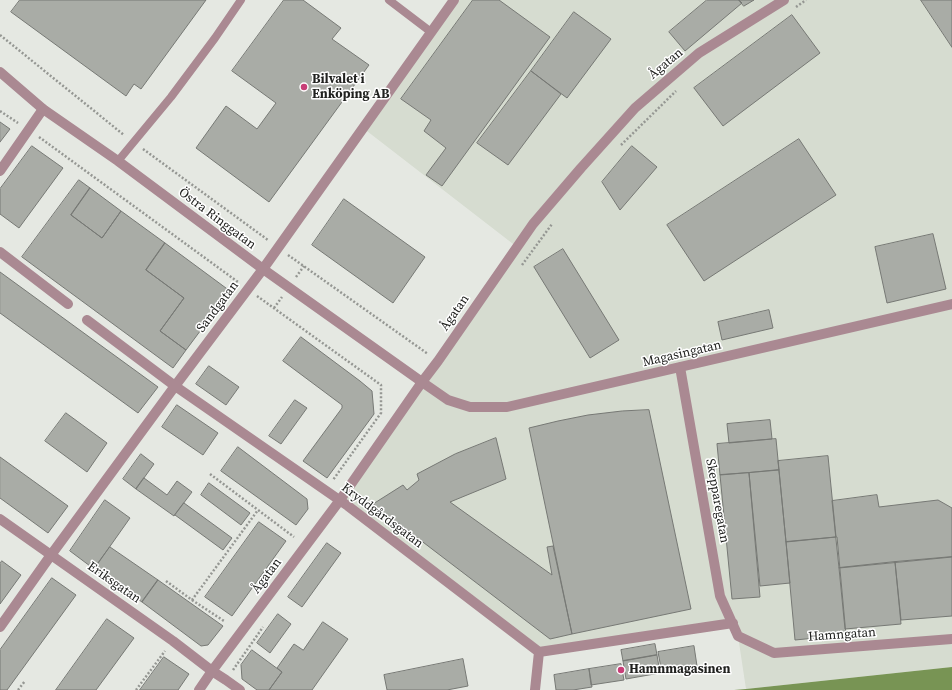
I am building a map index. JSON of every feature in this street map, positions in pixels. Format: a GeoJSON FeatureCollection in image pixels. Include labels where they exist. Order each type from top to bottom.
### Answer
{"type":"FeatureCollection","features":[{"type":"Feature","properties":{"kind":"street","name":"Sandgatan"},"geometry":{"type":"LineString","coordinates":[[0,627],[175,386],[263,269],[454,0]]}},
{"type":"Feature","properties":{"kind":"street","name":"Ågatan"},"geometry":{"type":"LineString","coordinates":[[199,690],[340,500],[533,224],[580,168],[635,108],[699,53],[784,0]]}},
{"type":"Feature","properties":{"kind":"street","name":"Östra Ringgatan"},"geometry":{"type":"LineString","coordinates":[[0,72],[43,109],[118,161],[263,269],[422,382]]}},
{"type":"Feature","properties":{"kind":"street"},"geometry":{"type":"LineString","coordinates":[[0,171],[43,109]]}},
{"type":"Feature","properties":{"kind":"street"},"geometry":{"type":"LineString","coordinates":[[0,252],[68,304]]}},
{"type":"Feature","properties":{"kind":"street","name":"Magasingatan"},"geometry":{"type":"LineString","coordinates":[[422,382],[448,400],[470,407],[507,407],[952,304]]}},
{"type":"Feature","properties":{"kind":"street","name":"Kryddgårdsgatan"},"geometry":{"type":"LineString","coordinates":[[87,320],[175,386],[340,500],[538,652]]}},
{"type":"Feature","properties":{"kind":"street","name":"Skepparegatan"},"geometry":{"type":"LineString","coordinates":[[680,367],[720,596],[738,636]]}},
{"type":"Feature","properties":{"kind":"street","name":"Eriksgatan"},"geometry":{"type":"LineString","coordinates":[[0,519],[173,641],[212,671]]}},
{"type":"Feature","properties":{"kind":"street"},"geometry":{"type":"LineString","coordinates":[[535,690],[538,652],[733,623]]}},
{"type":"Feature","properties":{"kind":"street","name":"Hamngatan"},"geometry":{"type":"LineString","coordinates":[[738,636],[774,653],[952,639]]}},
{"type":"Feature","properties":{"kind":"street"},"geometry":{"type":"LineString","coordinates":[[212,671],[240,690]]}},
{"type":"Feature","properties":{"kind":"lane"},"geometry":{"type":"LineString","coordinates":[[118,161],[176,91],[215,38],[240,0]]}},
{"type":"Feature","properties":{"kind":"lane"},"geometry":{"type":"LineString","coordinates":[[389,0],[431,32]]}},
{"type":"Feature","properties":{"kind":"path"},"geometry":{"type":"LineString","coordinates":[[793,8],[806,0]]}},
{"type":"Feature","properties":{"kind":"path"},"geometry":{"type":"LineString","coordinates":[[0,35],[133,142],[438,361]]}},
{"type":"Feature","properties":{"kind":"path"},"geometry":{"type":"LineString","coordinates":[[621,145],[678,90]]}},
{"type":"Feature","properties":{"kind":"path"},"geometry":{"type":"LineString","coordinates":[[0,111],[29,130],[381,385],[381,413],[326,490]]}},
{"type":"Feature","properties":{"kind":"path"},"geometry":{"type":"LineString","coordinates":[[521,266],[554,222]]}},
{"type":"Feature","properties":{"kind":"path"},"geometry":{"type":"LineString","coordinates":[[210,474],[294,536]]}},
{"type":"Feature","properties":{"kind":"path"},"geometry":{"type":"LineString","coordinates":[[192,600],[258,510]]}},
{"type":"Feature","properties":{"kind":"path"},"geometry":{"type":"LineString","coordinates":[[166,581],[224,621]]}},
{"type":"Feature","properties":{"kind":"path"},"geometry":{"type":"LineString","coordinates":[[136,690],[173,641]]}},
{"type":"Feature","properties":{"kind":"path"},"geometry":{"type":"LineString","coordinates":[[18,690],[24,681]]}},
{"type":"Feature","properties":{"kind":"shaded area"},"geometry":{"type":"Polygon","coordinates":[[[454,0],[952,0],[952,667],[746,689],[738,636],[732,623],[539,652],[340,500],[517,247],[363,128],[454,0]]]}},
{"type":"Feature","properties":{"kind":"shaded area"},"geometry":{"type":"Polygon","coordinates":[[[952,667],[952,690],[734,690],[746,689],[952,667]]]}},
{"type":"Feature","properties":{"kind":"building"},"geometry":{"type":"Polygon","coordinates":[[[20,0],[206,0],[141,89],[134,84],[126,96],[11,12],[20,0]]]}},
{"type":"Feature","properties":{"kind":"building","name":"Bilvalet i Enköping AB"},"geometry":{"type":"Polygon","coordinates":[[[284,0],[303,0],[341,28],[332,39],[369,65],[269,202],[196,148],[226,106],[257,129],[276,103],[232,71],[284,0]]]}},
{"type":"Feature","properties":{"kind":"building"},"geometry":{"type":"Polygon","coordinates":[[[473,0],[499,0],[550,37],[442,186],[426,175],[446,148],[424,131],[431,120],[401,99],[473,0]]]}},
{"type":"Feature","properties":{"kind":"building"},"geometry":{"type":"Polygon","coordinates":[[[707,0],[739,0],[742,3],[685,51],[669,32],[707,0]]]}},
{"type":"Feature","properties":{"kind":"building"},"geometry":{"type":"Polygon","coordinates":[[[739,0],[754,0],[744,6],[739,0]]]}},
{"type":"Feature","properties":{"kind":"building"},"geometry":{"type":"Polygon","coordinates":[[[921,0],[952,0],[952,47],[921,0]]]}},
{"type":"Feature","properties":{"kind":"building"},"geometry":{"type":"Polygon","coordinates":[[[574,12],[611,39],[567,98],[531,71],[574,12]]]}},
{"type":"Feature","properties":{"kind":"building"},"geometry":{"type":"Polygon","coordinates":[[[792,15],[820,53],[723,126],[694,88],[792,15]]]}},
{"type":"Feature","properties":{"kind":"building"},"geometry":{"type":"Polygon","coordinates":[[[531,71],[561,94],[508,165],[477,143],[531,71]]]}},
{"type":"Feature","properties":{"kind":"building"},"geometry":{"type":"Polygon","coordinates":[[[0,122],[10,129],[0,142],[0,122]]]}},
{"type":"Feature","properties":{"kind":"building"},"geometry":{"type":"Polygon","coordinates":[[[799,139],[836,195],[704,281],[667,225],[799,139]]]}},
{"type":"Feature","properties":{"kind":"building"},"geometry":{"type":"Polygon","coordinates":[[[32,146],[63,168],[19,228],[0,214],[0,189],[32,146]]]}},
{"type":"Feature","properties":{"kind":"building"},"geometry":{"type":"Polygon","coordinates":[[[632,146],[657,167],[620,210],[602,182],[632,146]]]}},
{"type":"Feature","properties":{"kind":"building"},"geometry":{"type":"Polygon","coordinates":[[[79,180],[90,188],[71,215],[102,238],[121,211],[165,243],[146,270],[184,298],[160,331],[186,350],[173,368],[22,257],[79,180]]]}},
{"type":"Feature","properties":{"kind":"building"},"geometry":{"type":"Polygon","coordinates":[[[90,188],[121,211],[102,238],[71,215],[90,188]]]}},
{"type":"Feature","properties":{"kind":"building"},"geometry":{"type":"Polygon","coordinates":[[[344,199],[425,257],[393,303],[312,245],[344,199]]]}},
{"type":"Feature","properties":{"kind":"building"},"geometry":{"type":"Polygon","coordinates":[[[933,234],[946,289],[887,303],[875,247],[933,234]]]}},
{"type":"Feature","properties":{"kind":"building"},"geometry":{"type":"Polygon","coordinates":[[[165,243],[230,291],[186,350],[160,331],[184,298],[146,270],[165,243]]]}},
{"type":"Feature","properties":{"kind":"building"},"geometry":{"type":"Polygon","coordinates":[[[563,249],[619,340],[590,358],[534,267],[563,249]]]}},
{"type":"Feature","properties":{"kind":"building"},"geometry":{"type":"Polygon","coordinates":[[[0,272],[158,387],[138,413],[0,313],[0,272]]]}},
{"type":"Feature","properties":{"kind":"building"},"geometry":{"type":"Polygon","coordinates":[[[769,310],[773,328],[722,340],[718,322],[769,310]]]}},
{"type":"Feature","properties":{"kind":"building"},"geometry":{"type":"Polygon","coordinates":[[[301,337],[372,391],[374,414],[327,478],[303,461],[342,408],[342,405],[283,361],[301,337]]]}},
{"type":"Feature","properties":{"kind":"building"},"geometry":{"type":"Polygon","coordinates":[[[209,366],[239,387],[226,405],[196,384],[209,366]]]}},
{"type":"Feature","properties":{"kind":"building"},"geometry":{"type":"Polygon","coordinates":[[[295,400],[307,408],[281,444],[269,436],[295,400]]]}},
{"type":"Feature","properties":{"kind":"building"},"geometry":{"type":"Polygon","coordinates":[[[177,405],[218,433],[203,455],[162,427],[177,405]]]}},
{"type":"Feature","properties":{"kind":"building"},"geometry":{"type":"Polygon","coordinates":[[[649,410],[691,609],[572,634],[529,428],[588,415],[622,411],[649,410]]]}},
{"type":"Feature","properties":{"kind":"building"},"geometry":{"type":"Polygon","coordinates":[[[66,413],[107,443],[87,472],[45,441],[66,413]]]}},
{"type":"Feature","properties":{"kind":"building"},"geometry":{"type":"Polygon","coordinates":[[[770,420],[772,439],[729,443],[727,424],[770,420]]]}},
{"type":"Feature","properties":{"kind":"building"},"geometry":{"type":"Polygon","coordinates":[[[496,438],[506,479],[450,502],[552,575],[547,547],[553,546],[572,634],[550,639],[373,504],[403,485],[407,490],[419,480],[417,474],[455,454],[496,438]]]}},
{"type":"Feature","properties":{"kind":"building"},"geometry":{"type":"Polygon","coordinates":[[[776,439],[779,470],[720,475],[717,444],[776,439]]]}},
{"type":"Feature","properties":{"kind":"building"},"geometry":{"type":"Polygon","coordinates":[[[238,447],[307,499],[308,509],[296,525],[221,471],[238,447]]]}},
{"type":"Feature","properties":{"kind":"building"},"geometry":{"type":"Polygon","coordinates":[[[141,454],[154,464],[136,489],[123,479],[141,454]]]}},
{"type":"Feature","properties":{"kind":"building"},"geometry":{"type":"Polygon","coordinates":[[[828,456],[836,537],[786,542],[778,461],[828,456]]]}},
{"type":"Feature","properties":{"kind":"building"},"geometry":{"type":"Polygon","coordinates":[[[0,457],[68,506],[48,533],[0,498],[0,457]]]}},
{"type":"Feature","properties":{"kind":"building"},"geometry":{"type":"Polygon","coordinates":[[[779,470],[790,583],[760,586],[749,473],[779,470]]]}},
{"type":"Feature","properties":{"kind":"building"},"geometry":{"type":"Polygon","coordinates":[[[749,473],[760,597],[732,599],[720,475],[749,473]]]}},
{"type":"Feature","properties":{"kind":"building"},"geometry":{"type":"Polygon","coordinates":[[[144,478],[167,495],[177,481],[192,492],[174,516],[136,489],[144,478]]]}},
{"type":"Feature","properties":{"kind":"building"},"geometry":{"type":"Polygon","coordinates":[[[209,483],[250,513],[241,525],[201,495],[209,483]]]}},
{"type":"Feature","properties":{"kind":"building"},"geometry":{"type":"Polygon","coordinates":[[[877,495],[879,507],[938,500],[952,508],[952,557],[839,568],[832,501],[877,495]]]}},
{"type":"Feature","properties":{"kind":"building"},"geometry":{"type":"Polygon","coordinates":[[[105,500],[130,518],[94,569],[70,551],[105,500]]]}},
{"type":"Feature","properties":{"kind":"building"},"geometry":{"type":"Polygon","coordinates":[[[184,503],[232,538],[223,550],[175,515],[184,503]]]}},
{"type":"Feature","properties":{"kind":"building"},"geometry":{"type":"Polygon","coordinates":[[[259,522],[286,541],[232,616],[205,597],[259,522]]]}},
{"type":"Feature","properties":{"kind":"building"},"geometry":{"type":"Polygon","coordinates":[[[837,537],[846,635],[795,640],[786,542],[837,537]]]}},
{"type":"Feature","properties":{"kind":"building"},"geometry":{"type":"Polygon","coordinates":[[[327,543],[341,553],[302,607],[288,597],[327,543]]]}},
{"type":"Feature","properties":{"kind":"building"},"geometry":{"type":"Polygon","coordinates":[[[110,547],[158,580],[142,602],[94,569],[110,547]]]}},
{"type":"Feature","properties":{"kind":"building"},"geometry":{"type":"Polygon","coordinates":[[[952,557],[952,616],[901,620],[895,562],[952,557]]]}},
{"type":"Feature","properties":{"kind":"building"},"geometry":{"type":"Polygon","coordinates":[[[2,561],[21,575],[0,604],[0,564],[2,561]]]}},
{"type":"Feature","properties":{"kind":"building"},"geometry":{"type":"Polygon","coordinates":[[[895,562],[901,624],[845,629],[839,568],[895,562]]]}},
{"type":"Feature","properties":{"kind":"building"},"geometry":{"type":"Polygon","coordinates":[[[52,578],[76,595],[7,690],[0,690],[0,650],[52,578]]]}},
{"type":"Feature","properties":{"kind":"building"},"geometry":{"type":"Polygon","coordinates":[[[158,580],[223,626],[208,645],[201,646],[142,602],[158,580]]]}},
{"type":"Feature","properties":{"kind":"building"},"geometry":{"type":"Polygon","coordinates":[[[278,614],[291,624],[270,653],[257,643],[278,614]]]}},
{"type":"Feature","properties":{"kind":"building"},"geometry":{"type":"Polygon","coordinates":[[[107,619],[134,638],[96,690],[56,690],[107,619]]]}},
{"type":"Feature","properties":{"kind":"building"},"geometry":{"type":"Polygon","coordinates":[[[323,622],[348,639],[312,690],[269,690],[282,672],[277,668],[294,644],[303,650],[323,622]]]}},
{"type":"Feature","properties":{"kind":"building"},"geometry":{"type":"Polygon","coordinates":[[[655,644],[657,655],[623,661],[621,650],[655,644]]]}},
{"type":"Feature","properties":{"kind":"building"},"geometry":{"type":"Polygon","coordinates":[[[694,646],[697,666],[662,673],[658,652],[694,646]]]}},
{"type":"Feature","properties":{"kind":"building"},"geometry":{"type":"Polygon","coordinates":[[[252,650],[282,672],[269,690],[257,690],[242,679],[241,665],[252,650]]]}},
{"type":"Feature","properties":{"kind":"building"},"geometry":{"type":"Polygon","coordinates":[[[657,655],[660,673],[626,679],[623,661],[657,655]]]}},
{"type":"Feature","properties":{"kind":"building"},"geometry":{"type":"Polygon","coordinates":[[[164,657],[189,674],[178,690],[140,690],[164,657]]]}},
{"type":"Feature","properties":{"kind":"building"},"geometry":{"type":"Polygon","coordinates":[[[463,659],[468,686],[447,690],[387,690],[384,675],[463,659]]]}},
{"type":"Feature","properties":{"kind":"building"},"geometry":{"type":"Polygon","coordinates":[[[621,664],[624,680],[591,685],[589,669],[621,664]]]}},
{"type":"Feature","properties":{"kind":"building"},"geometry":{"type":"Polygon","coordinates":[[[589,669],[592,687],[573,690],[556,690],[554,675],[589,669]]]}},
{"type":"Feature","properties":{"kind":"place","name":"Bilvalet i Enköping AB"},"geometry":{"type":"Point","coordinates":[304,87]}},
{"type":"Feature","properties":{"kind":"place","name":"Hamnmagasinen"},"geometry":{"type":"Point","coordinates":[621,670]}}]}
